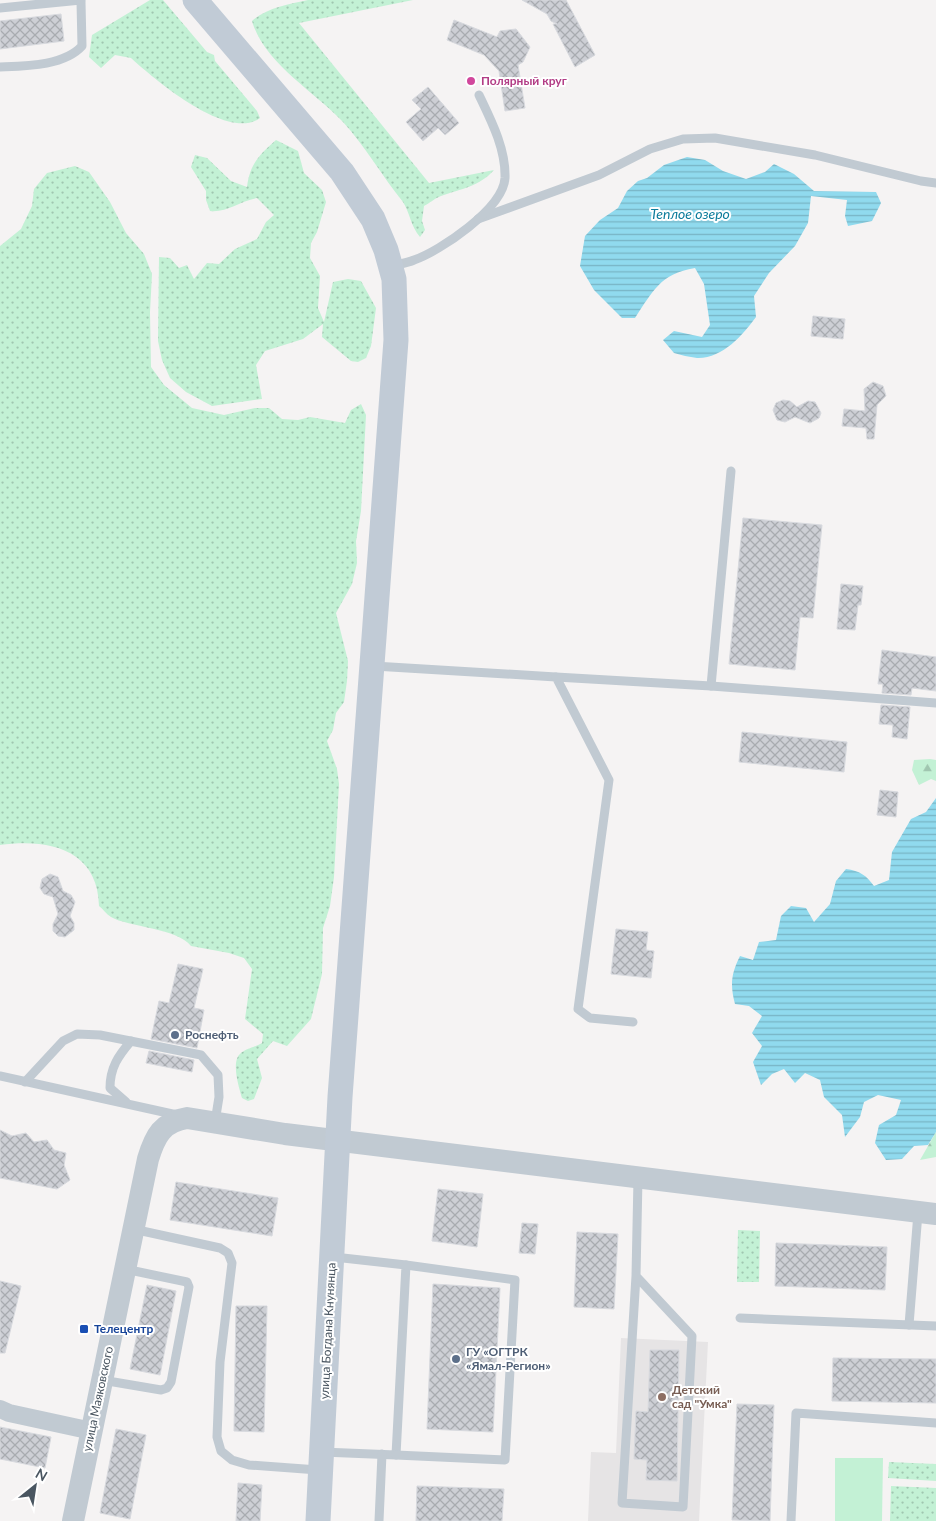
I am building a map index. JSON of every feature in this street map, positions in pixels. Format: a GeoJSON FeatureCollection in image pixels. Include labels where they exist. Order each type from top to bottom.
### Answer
{"type":"FeatureCollection","features":[{"type":"Feature","properties":{"kind":"main road","name":"улица Богдана Кнунянца"},"geometry":{"type":"LineString","coordinates":[[195,0],[342,172],[373,219],[391,266],[396,296],[396,333],[337,1140],[318,1521]]}},
{"type":"Feature","properties":{"kind":"street"},"geometry":{"type":"LineString","coordinates":[[187,1118],[337,1140],[927,1213]]}},
{"type":"Feature","properties":{"kind":"street","name":"улица Маяковского"},"geometry":{"type":"LineString","coordinates":[[73,1521],[148,1158],[160,1131],[167,1124],[187,1118]]}},
{"type":"Feature","properties":{"kind":"street"},"geometry":{"type":"LineString","coordinates":[[0,1409],[9,1414],[92,1431]]}},
{"type":"Feature","properties":{"kind":"lane"},"geometry":{"type":"LineString","coordinates":[[0,8],[81,1],[82,46],[76,52],[59,60],[0,68]]}},
{"type":"Feature","properties":{"kind":"lane"},"geometry":{"type":"LineString","coordinates":[[391,266],[428,254],[478,219],[495,201],[502,190],[505,179],[502,150],[479,95]]}},
{"type":"Feature","properties":{"kind":"lane"},"geometry":{"type":"LineString","coordinates":[[478,219],[599,175],[650,149],[683,138],[715,138],[748,143],[815,155],[936,183]]}},
{"type":"Feature","properties":{"kind":"lane"},"geometry":{"type":"LineString","coordinates":[[711,686],[731,472]]}},
{"type":"Feature","properties":{"kind":"lane"},"geometry":{"type":"LineString","coordinates":[[371,666],[711,686],[936,703]]}},
{"type":"Feature","properties":{"kind":"lane"},"geometry":{"type":"LineString","coordinates":[[556,677],[609,780],[577,1003],[578,1008],[590,1018],[633,1022]]}},
{"type":"Feature","properties":{"kind":"lane"},"geometry":{"type":"LineString","coordinates":[[25,1082],[63,1041],[77,1034],[100,1035],[201,1055],[218,1075],[219,1098],[215,1122]]}},
{"type":"Feature","properties":{"kind":"lane"},"geometry":{"type":"LineString","coordinates":[[127,1103],[110,1088],[110,1074],[118,1056],[131,1041]]}},
{"type":"Feature","properties":{"kind":"lane"},"geometry":{"type":"LineString","coordinates":[[0,1076],[187,1118]]}},
{"type":"Feature","properties":{"kind":"lane"},"geometry":{"type":"LineString","coordinates":[[636,1276],[692,1336],[683,1508],[622,1504],[636,1276],[638,1178]]}},
{"type":"Feature","properties":{"kind":"lane"},"geometry":{"type":"LineString","coordinates":[[909,1325],[927,1213]]}},
{"type":"Feature","properties":{"kind":"lane"},"geometry":{"type":"LineString","coordinates":[[133,1229],[220,1248],[228,1253],[232,1263],[220,1362],[217,1437],[221,1451],[232,1460],[248,1465],[321,1461],[382,1454],[505,1460],[515,1280],[332,1257]]}},
{"type":"Feature","properties":{"kind":"lane"},"geometry":{"type":"LineString","coordinates":[[396,1455],[406,1265]]}},
{"type":"Feature","properties":{"kind":"lane"},"geometry":{"type":"LineString","coordinates":[[102,1380],[161,1390],[167,1388],[171,1382],[190,1287],[187,1282],[125,1269]]}},
{"type":"Feature","properties":{"kind":"lane"},"geometry":{"type":"LineString","coordinates":[[740,1318],[936,1326]]}},
{"type":"Feature","properties":{"kind":"lane"},"geometry":{"type":"LineString","coordinates":[[791,1521],[796,1413],[936,1423]]}},
{"type":"Feature","properties":{"kind":"lane"},"geometry":{"type":"LineString","coordinates":[[379,1521],[382,1454]]}},
{"type":"Feature","properties":{"kind":"shaded area","name":"Детский сад \"Умка\""},"geometry":{"type":"Polygon","coordinates":[[[621,1338],[708,1342],[699,1521],[588,1521],[591,1452],[616,1453],[621,1338]]]}},
{"type":"Feature","properties":{"kind":"green space"},"geometry":{"type":"Polygon","coordinates":[[[150,0],[163,0],[207,52],[214,55],[215,61],[257,111],[260,118],[246,123],[230,122],[211,115],[173,93],[131,58],[115,55],[101,68],[89,57],[92,35],[150,0]]]}},
{"type":"Feature","properties":{"kind":"green space"},"geometry":{"type":"Polygon","coordinates":[[[308,0],[413,0],[299,23],[429,183],[494,170],[483,180],[439,197],[424,206],[422,221],[425,230],[420,237],[403,202],[351,131],[331,110],[278,63],[258,36],[252,21],[278,7],[308,0]]]}},
{"type":"Feature","properties":{"kind":"green space"},"geometry":{"type":"Polygon","coordinates":[[[276,140],[298,151],[304,173],[322,190],[326,202],[317,232],[311,243],[310,258],[320,276],[318,308],[324,322],[333,282],[348,279],[361,281],[376,308],[371,346],[366,358],[358,362],[351,361],[322,337],[323,324],[303,339],[265,351],[256,365],[262,399],[212,406],[186,392],[170,378],[162,360],[158,341],[159,257],[170,258],[179,268],[187,265],[194,279],[207,263],[219,264],[235,249],[257,239],[266,222],[274,215],[257,198],[227,209],[210,211],[206,200],[206,191],[191,167],[195,155],[207,158],[231,181],[247,187],[250,172],[256,160],[276,140]]]}},
{"type":"Feature","properties":{"kind":"green space"},"geometry":{"type":"Polygon","coordinates":[[[75,166],[89,172],[110,202],[126,233],[144,254],[152,274],[150,312],[151,367],[164,385],[192,408],[224,415],[255,408],[269,408],[282,419],[298,420],[310,417],[345,423],[351,410],[361,404],[366,415],[361,511],[356,541],[357,563],[352,584],[336,613],[348,661],[344,702],[336,713],[333,730],[327,741],[337,769],[339,784],[334,877],[330,906],[323,928],[322,974],[311,1019],[287,1046],[273,1041],[257,1059],[262,1078],[254,1099],[248,1101],[242,1098],[239,1088],[236,1075],[237,1058],[247,1049],[262,1043],[263,1034],[245,1019],[252,969],[244,958],[229,953],[191,946],[175,935],[111,917],[99,906],[96,887],[90,871],[80,860],[67,852],[52,846],[36,844],[0,845],[0,246],[21,229],[32,206],[34,189],[47,173],[75,166]]]}},
{"type":"Feature","properties":{"kind":"green space"},"geometry":{"type":"Polygon","coordinates":[[[914,760],[936,760],[936,781],[931,779],[919,785],[912,770],[914,760]]]}},
{"type":"Feature","properties":{"kind":"green space"},"geometry":{"type":"Polygon","coordinates":[[[936,1132],[936,1157],[920,1160],[936,1132]]]}},
{"type":"Feature","properties":{"kind":"green space"},"geometry":{"type":"Polygon","coordinates":[[[738,1230],[760,1231],[759,1282],[737,1282],[738,1230]]]}},
{"type":"Feature","properties":{"kind":"green space"},"geometry":{"type":"Polygon","coordinates":[[[835,1458],[883,1458],[882,1521],[835,1521],[835,1458]]]}},
{"type":"Feature","properties":{"kind":"green space"},"geometry":{"type":"Polygon","coordinates":[[[889,1462],[936,1464],[936,1481],[888,1478],[889,1462]]]}},
{"type":"Feature","properties":{"kind":"green space"},"geometry":{"type":"Polygon","coordinates":[[[891,1486],[936,1488],[936,1521],[890,1521],[891,1486]]]}},
{"type":"Feature","properties":{"kind":"water","name":"Теплое озеро"},"geometry":{"type":"Polygon","coordinates":[[[687,157],[705,160],[723,171],[746,179],[765,172],[774,164],[794,174],[814,191],[876,192],[881,203],[872,221],[848,226],[845,216],[847,200],[811,196],[808,223],[795,246],[769,273],[754,296],[756,317],[731,345],[715,355],[697,358],[674,353],[663,340],[674,331],[702,337],[710,325],[704,284],[695,268],[665,279],[653,292],[635,318],[622,318],[594,290],[580,266],[585,236],[600,220],[618,208],[627,191],[638,181],[647,178],[664,165],[687,157]]]}},
{"type":"Feature","properties":{"kind":"water"},"geometry":{"type":"Polygon","coordinates":[[[936,798],[936,1132],[928,1145],[914,1146],[902,1159],[886,1160],[875,1143],[879,1125],[896,1115],[901,1100],[878,1095],[864,1102],[860,1117],[845,1137],[842,1115],[824,1097],[820,1080],[805,1073],[795,1083],[784,1069],[772,1074],[761,1085],[753,1062],[762,1046],[752,1033],[762,1016],[749,1006],[735,1004],[732,980],[740,956],[753,960],[759,942],[776,940],[781,916],[791,906],[806,908],[814,922],[830,904],[836,881],[846,869],[862,874],[874,886],[889,880],[892,852],[911,819],[926,812],[936,798]]]}},
{"type":"Feature","properties":{"kind":"building"},"geometry":{"type":"Polygon","coordinates":[[[522,0],[566,0],[595,55],[575,67],[553,24],[557,24],[551,21],[547,14],[522,0]]]}},
{"type":"Feature","properties":{"kind":"building"},"geometry":{"type":"Polygon","coordinates":[[[61,14],[64,41],[0,49],[0,21],[61,14]]]}},
{"type":"Feature","properties":{"kind":"building"},"geometry":{"type":"Polygon","coordinates":[[[454,20],[497,37],[500,31],[516,29],[530,47],[523,62],[518,65],[525,108],[505,111],[499,71],[484,55],[447,40],[454,20]]]}},
{"type":"Feature","properties":{"kind":"building"},"geometry":{"type":"Polygon","coordinates":[[[428,87],[459,123],[445,135],[438,128],[423,141],[406,122],[421,109],[412,100],[428,87]]]}},
{"type":"Feature","properties":{"kind":"building"},"geometry":{"type":"Polygon","coordinates":[[[813,316],[845,319],[843,339],[811,336],[813,316]]]}},
{"type":"Feature","properties":{"kind":"building"},"geometry":{"type":"Polygon","coordinates":[[[873,382],[883,386],[886,396],[877,405],[874,439],[867,439],[866,428],[842,426],[844,409],[865,411],[864,389],[873,382]]]}},
{"type":"Feature","properties":{"kind":"building"},"geometry":{"type":"Polygon","coordinates":[[[783,400],[790,401],[797,407],[808,401],[815,402],[821,413],[819,418],[810,423],[795,417],[785,422],[777,420],[773,410],[776,403],[783,400]]]}},
{"type":"Feature","properties":{"kind":"building"},"geometry":{"type":"Polygon","coordinates":[[[743,518],[822,525],[813,618],[800,617],[795,670],[729,664],[743,518]]]}},
{"type":"Feature","properties":{"kind":"building"},"geometry":{"type":"Polygon","coordinates":[[[841,584],[863,586],[861,605],[858,605],[855,630],[837,629],[841,584]]]}},
{"type":"Feature","properties":{"kind":"building"},"geometry":{"type":"Polygon","coordinates":[[[882,650],[936,657],[936,691],[912,688],[911,695],[882,693],[883,684],[878,684],[882,650]]]}},
{"type":"Feature","properties":{"kind":"building"},"geometry":{"type":"Polygon","coordinates":[[[881,705],[910,707],[907,739],[892,737],[893,725],[879,724],[881,705]]]}},
{"type":"Feature","properties":{"kind":"building"},"geometry":{"type":"Polygon","coordinates":[[[742,732],[847,742],[844,772],[739,762],[742,732]]]}},
{"type":"Feature","properties":{"kind":"building"},"geometry":{"type":"Polygon","coordinates":[[[880,790],[898,792],[896,817],[877,815],[880,790]]]}},
{"type":"Feature","properties":{"kind":"building"},"geometry":{"type":"Polygon","coordinates":[[[50,874],[58,877],[63,891],[71,895],[75,902],[70,916],[74,923],[74,930],[65,937],[58,936],[53,931],[53,924],[58,914],[53,897],[44,894],[40,888],[42,879],[50,874]]]}},
{"type":"Feature","properties":{"kind":"building"},"geometry":{"type":"Polygon","coordinates":[[[616,929],[648,932],[646,950],[654,951],[651,978],[611,974],[616,929]]]}},
{"type":"Feature","properties":{"kind":"building"},"geometry":{"type":"Polygon","coordinates":[[[178,964],[203,969],[194,1008],[204,1010],[197,1048],[151,1039],[159,1001],[169,1003],[178,964]]]}},
{"type":"Feature","properties":{"kind":"building"},"geometry":{"type":"Polygon","coordinates":[[[149,1051],[194,1060],[192,1072],[146,1063],[149,1051]]]}},
{"type":"Feature","properties":{"kind":"building"},"geometry":{"type":"Polygon","coordinates":[[[0,1130],[12,1136],[26,1133],[34,1142],[47,1140],[54,1150],[66,1153],[64,1165],[70,1180],[57,1189],[0,1178],[0,1130]]]}},
{"type":"Feature","properties":{"kind":"building"},"geometry":{"type":"Polygon","coordinates":[[[176,1182],[278,1198],[272,1236],[170,1220],[176,1182]]]}},
{"type":"Feature","properties":{"kind":"building"},"geometry":{"type":"Polygon","coordinates":[[[438,1189],[483,1194],[477,1247],[432,1241],[438,1189]]]}},
{"type":"Feature","properties":{"kind":"building"},"geometry":{"type":"Polygon","coordinates":[[[522,1223],[538,1224],[535,1254],[519,1253],[522,1223]]]}},
{"type":"Feature","properties":{"kind":"building"},"geometry":{"type":"Polygon","coordinates":[[[577,1232],[618,1234],[614,1309],[574,1307],[577,1232]]]}},
{"type":"Feature","properties":{"kind":"building"},"geometry":{"type":"Polygon","coordinates":[[[776,1243],[887,1247],[885,1290],[775,1286],[776,1243]]]}},
{"type":"Feature","properties":{"kind":"building"},"geometry":{"type":"Polygon","coordinates":[[[0,1281],[21,1286],[5,1353],[0,1353],[0,1281]]]}},
{"type":"Feature","properties":{"kind":"building"},"geometry":{"type":"Polygon","coordinates":[[[433,1284],[500,1288],[493,1432],[427,1429],[433,1284]]]}},
{"type":"Feature","properties":{"kind":"building"},"geometry":{"type":"Polygon","coordinates":[[[147,1285],[176,1291],[160,1375],[130,1369],[147,1285]]]}},
{"type":"Feature","properties":{"kind":"building"},"geometry":{"type":"Polygon","coordinates":[[[236,1306],[267,1306],[264,1432],[234,1431],[236,1306]]]}},
{"type":"Feature","properties":{"kind":"building"},"geometry":{"type":"Polygon","coordinates":[[[650,1350],[679,1350],[677,1481],[646,1480],[647,1460],[634,1459],[636,1411],[648,1412],[650,1350]]]}},
{"type":"Feature","properties":{"kind":"building"},"geometry":{"type":"Polygon","coordinates":[[[833,1358],[936,1359],[936,1403],[832,1401],[833,1358]]]}},
{"type":"Feature","properties":{"kind":"building"},"geometry":{"type":"Polygon","coordinates":[[[737,1404],[774,1405],[770,1521],[732,1520],[737,1404]]]}},
{"type":"Feature","properties":{"kind":"building"},"geometry":{"type":"Polygon","coordinates":[[[0,1427],[51,1437],[45,1468],[0,1459],[0,1427]]]}},
{"type":"Feature","properties":{"kind":"building"},"geometry":{"type":"Polygon","coordinates":[[[116,1429],[146,1435],[130,1519],[100,1513],[116,1429]]]}},
{"type":"Feature","properties":{"kind":"building"},"geometry":{"type":"Polygon","coordinates":[[[238,1483],[262,1485],[260,1521],[236,1521],[238,1483]]]}},
{"type":"Feature","properties":{"kind":"building"},"geometry":{"type":"Polygon","coordinates":[[[417,1486],[504,1489],[502,1521],[416,1521],[417,1486]]]}},
{"type":"Feature","properties":{"kind":"place","name":"Полярный круг"},"geometry":{"type":"Point","coordinates":[471,81]}},
{"type":"Feature","properties":{"kind":"place","name":"Роснефть"},"geometry":{"type":"Point","coordinates":[175,1035]}},
{"type":"Feature","properties":{"kind":"place","name":"Телецентр"},"geometry":{"type":"Point","coordinates":[84,1329]}},
{"type":"Feature","properties":{"kind":"place","name":"ГУ «ОГТРК «Ямал-Регион»"},"geometry":{"type":"Point","coordinates":[456,1359]}},
{"type":"Feature","properties":{"kind":"place","name":"Детский сад \"Умка\""},"geometry":{"type":"Point","coordinates":[662,1397]}}]}
